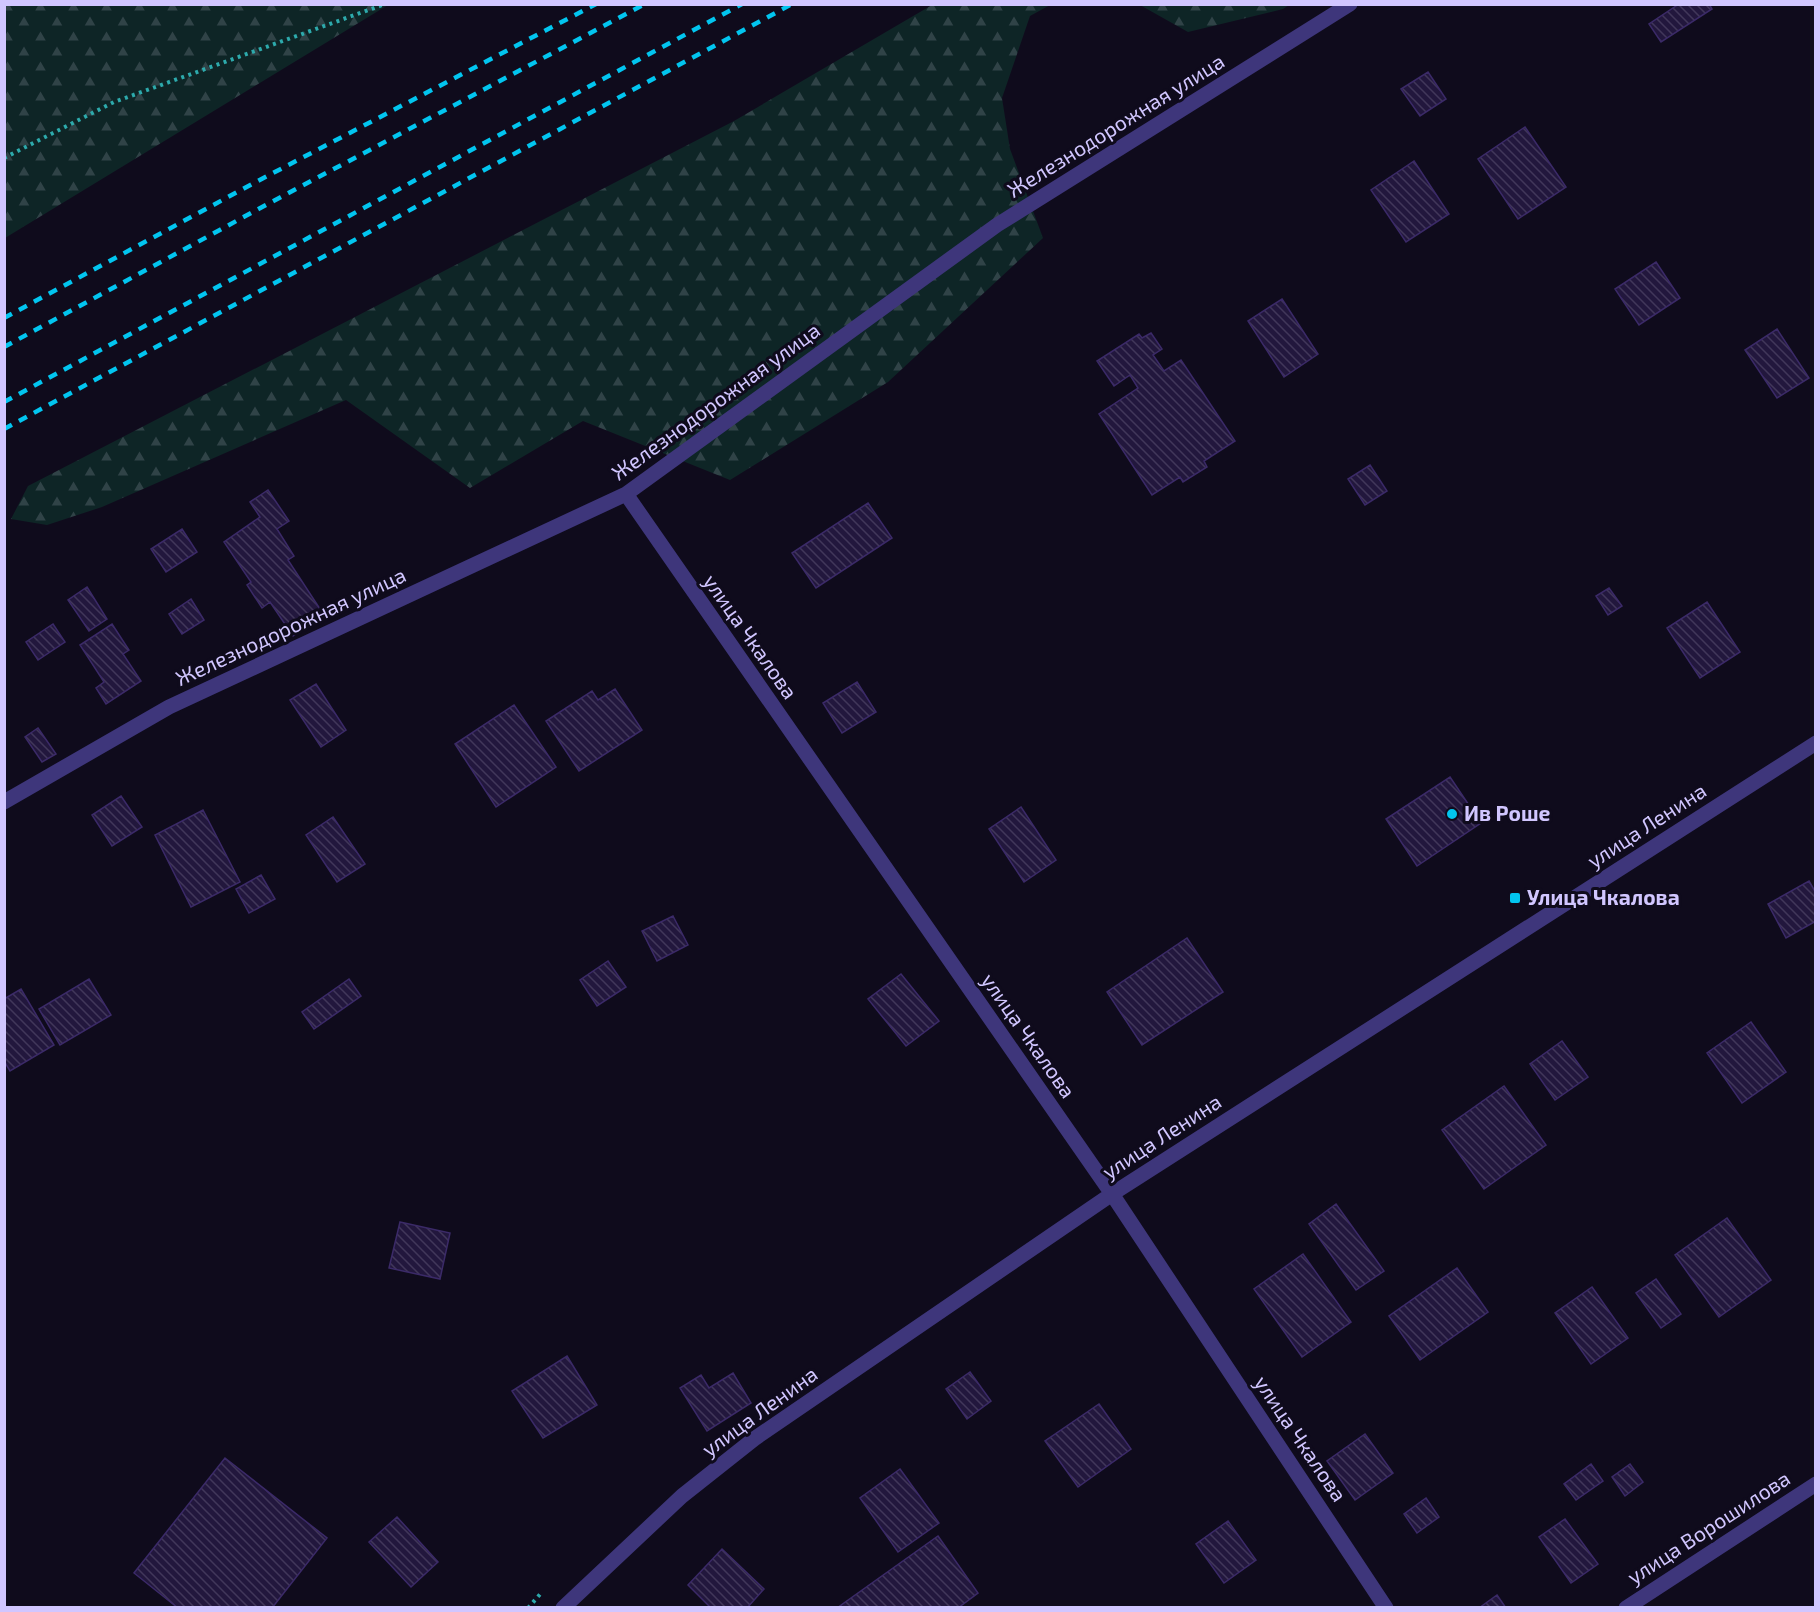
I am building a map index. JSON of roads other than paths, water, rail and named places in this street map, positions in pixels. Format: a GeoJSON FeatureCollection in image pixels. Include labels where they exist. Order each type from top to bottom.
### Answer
{"type":"FeatureCollection","features":[{"type":"Feature","properties":{"kind":"street","name":"Железнодорожная улица"},"geometry":{"type":"LineString","coordinates":[[4,802],[169,707],[626,494],[997,225],[1350,4]]}},
{"type":"Feature","properties":{"kind":"street","name":"улица Чкалова"},"geometry":{"type":"LineString","coordinates":[[626,494],[1112,1194],[1386,1608]]}},
{"type":"Feature","properties":{"kind":"street","name":"улица Ленина"},"geometry":{"type":"LineString","coordinates":[[563,1608],[682,1496],[754,1439],[1112,1194],[1815,743]]}},
{"type":"Feature","properties":{"kind":"street","name":"улица Ворошилова"},"geometry":{"type":"LineString","coordinates":[[1626,1608],[1815,1484]]}},
{"type":"Feature","properties":{"kind":"railway"},"geometry":{"type":"LineString","coordinates":[[4,318],[254,183],[596,4]]}},
{"type":"Feature","properties":{"kind":"railway"},"geometry":{"type":"LineString","coordinates":[[4,347],[645,4]]}},
{"type":"Feature","properties":{"kind":"railway"},"geometry":{"type":"LineString","coordinates":[[4,402],[742,4]]}},
{"type":"Feature","properties":{"kind":"railway"},"geometry":{"type":"LineString","coordinates":[[4,429],[792,4]]}},
{"type":"Feature","properties":{"kind":"place","name":"Ив Роше"},"geometry":{"type":"Point","coordinates":[1452,814]}},
{"type":"Feature","properties":{"kind":"place","name":"Улица Чкалова"},"geometry":{"type":"Point","coordinates":[1515,898]}}]}
